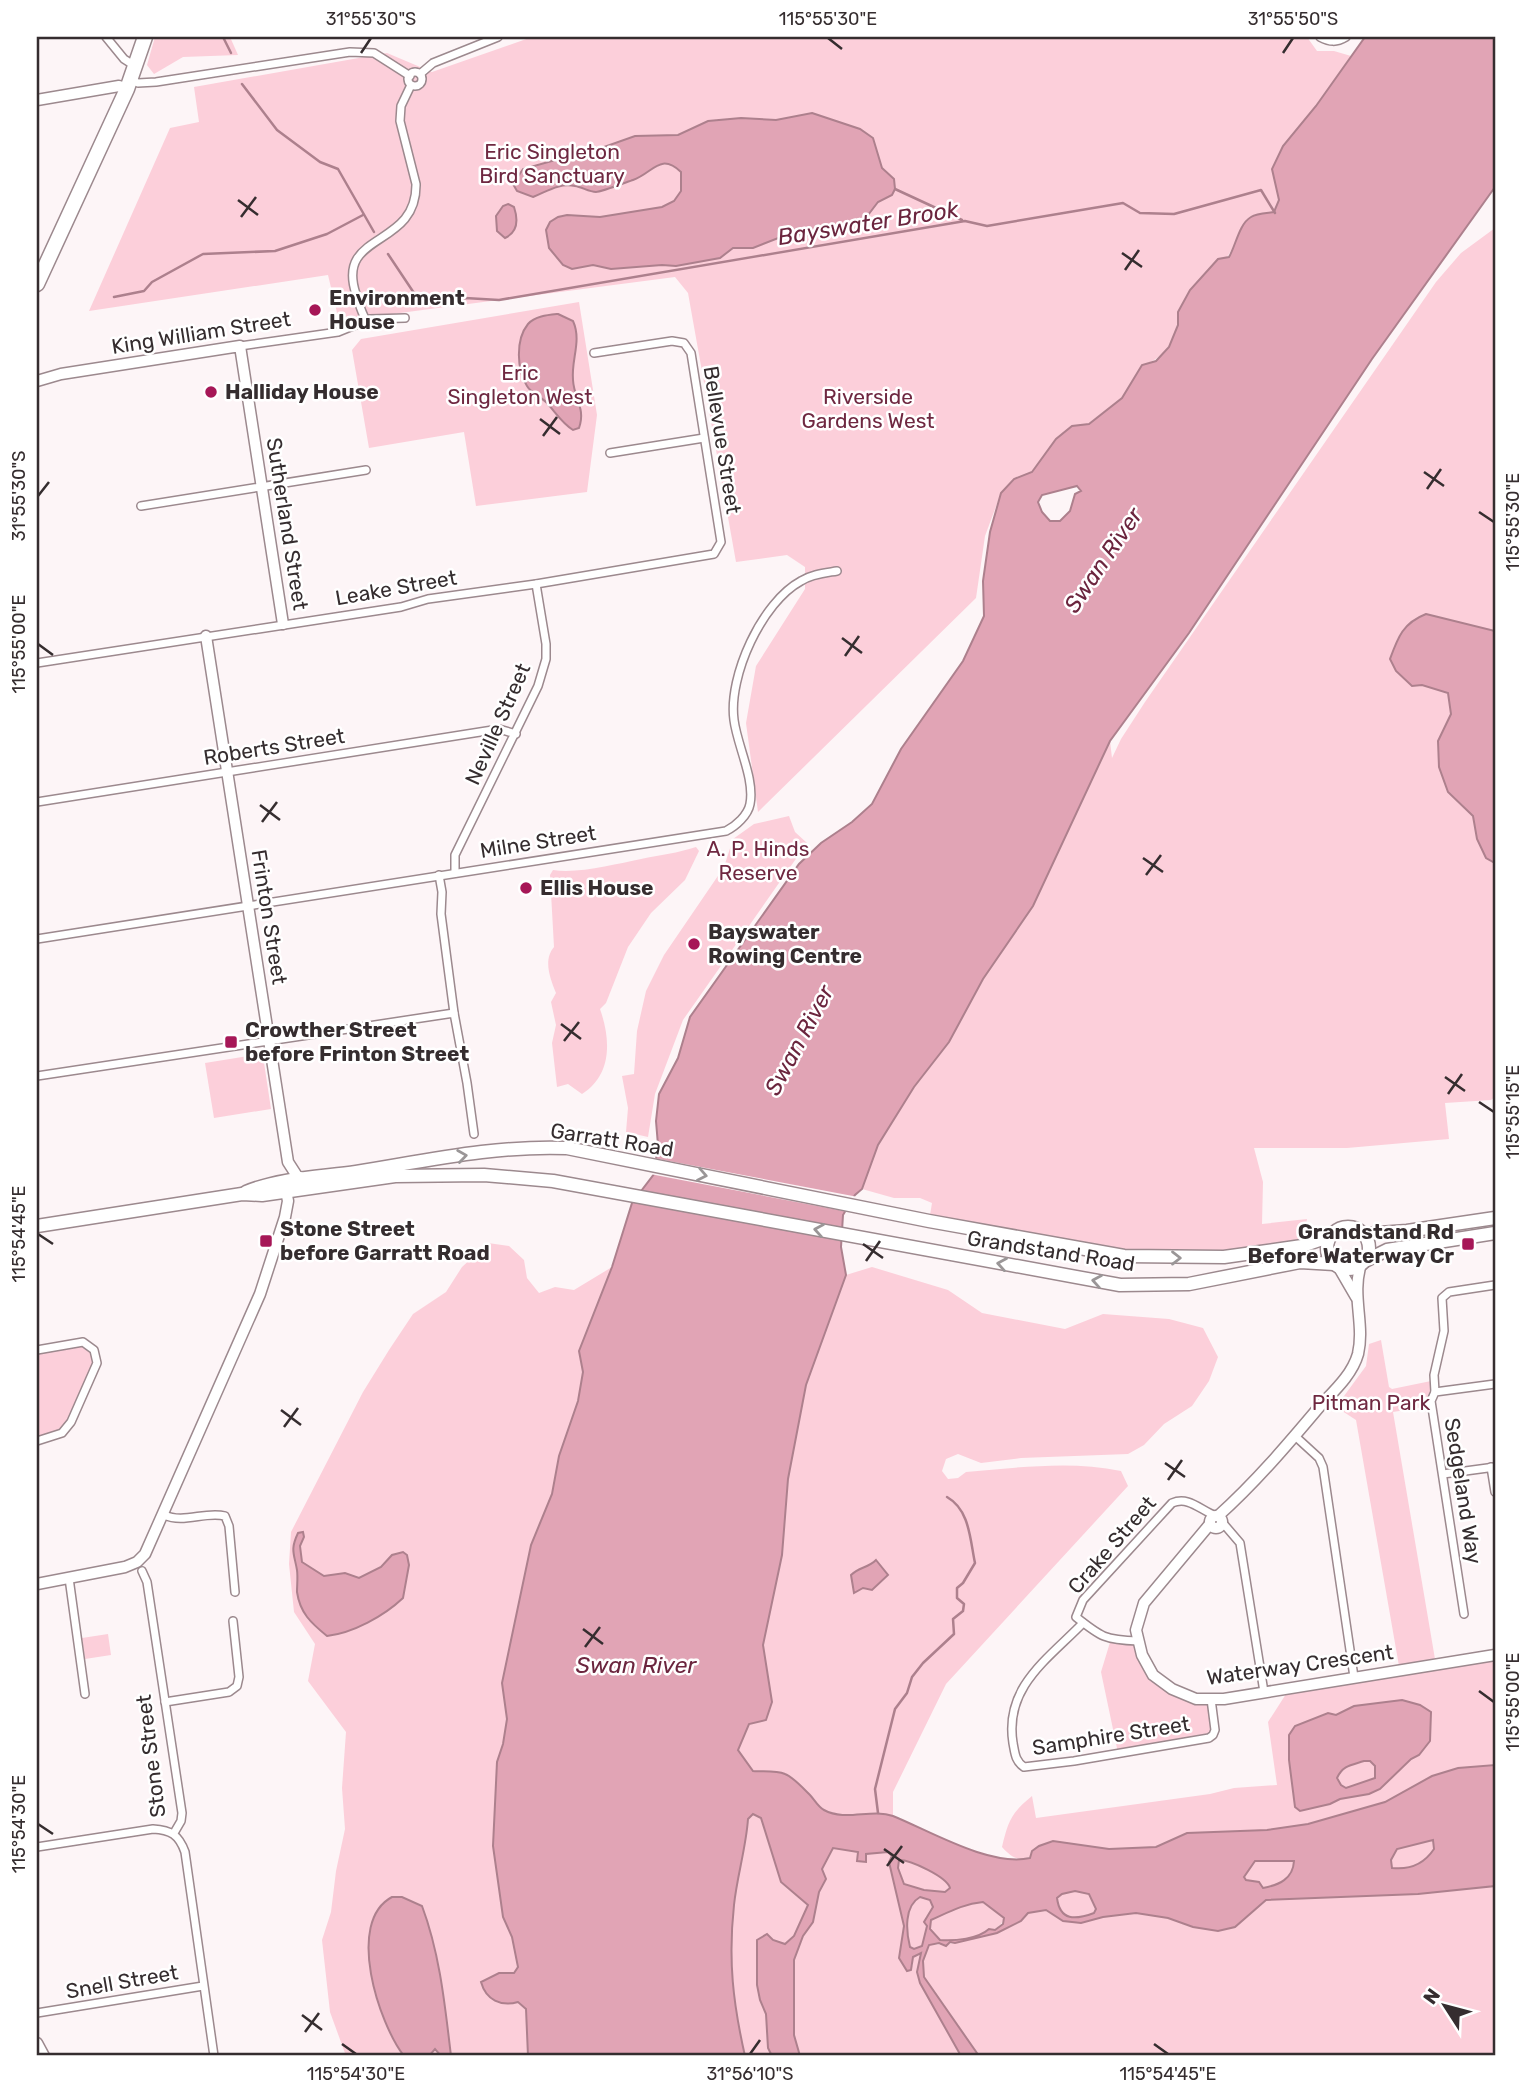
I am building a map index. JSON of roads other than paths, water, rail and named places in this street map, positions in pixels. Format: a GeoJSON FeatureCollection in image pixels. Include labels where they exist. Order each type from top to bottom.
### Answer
{"type":"FeatureCollection","features":[{"type":"Feature","properties":{"kind":"highway"},"geometry":{"type":"LineString","coordinates":[[37,284],[131,78],[145,37]]}},
{"type":"Feature","properties":{"kind":"main road","name":"Garratt Road"},"geometry":{"type":"LineString","coordinates":[[37,1226],[242,1194],[262,1195],[305,1179],[531,1148],[567,1149],[892,1213]]}},
{"type":"Feature","properties":{"kind":"main road","name":"Garratt Road"},"geometry":{"type":"LineString","coordinates":[[282,1186],[394,1176],[521,1177],[886,1242]]}},
{"type":"Feature","properties":{"kind":"main road","name":"Grandstand Road"},"geometry":{"type":"LineString","coordinates":[[892,1213],[1095,1252],[1147,1257],[1224,1257],[1302,1246],[1331,1236]]}},
{"type":"Feature","properties":{"kind":"main road"},"geometry":{"type":"LineString","coordinates":[[1365,1234],[1407,1231],[1495,1218]]}},
{"type":"Feature","properties":{"kind":"main road"},"geometry":{"type":"LineString","coordinates":[[1363,1263],[1369,1248],[1365,1234],[1349,1226],[1340,1228],[1331,1236],[1327,1250],[1336,1265],[1350,1269],[1363,1263],[1387,1250],[1495,1233]]}},
{"type":"Feature","properties":{"kind":"main road","name":"Grandstand Road"},"geometry":{"type":"LineString","coordinates":[[886,1242],[1120,1285],[1189,1284],[1300,1262],[1336,1265]]}},
{"type":"Feature","properties":{"kind":"street"},"geometry":{"type":"LineString","coordinates":[[106,37],[124,60],[131,78],[138,83],[350,52],[374,53],[410,75]]}},
{"type":"Feature","properties":{"kind":"street"},"geometry":{"type":"LineString","coordinates":[[420,74],[445,57],[498,37]]}},
{"type":"Feature","properties":{"kind":"street"},"geometry":{"type":"LineString","coordinates":[[1320,37],[1338,42],[1346,37]]}},
{"type":"Feature","properties":{"kind":"street"},"geometry":{"type":"LineString","coordinates":[[410,75],[414,72],[420,74]]}},
{"type":"Feature","properties":{"kind":"street"},"geometry":{"type":"LineString","coordinates":[[411,85],[420,85],[420,74]]}},
{"type":"Feature","properties":{"kind":"street"},"geometry":{"type":"LineString","coordinates":[[366,320],[352,283],[354,266],[365,249],[402,224],[413,207],[416,194],[416,184],[400,121],[401,106],[411,85],[410,75]]}},
{"type":"Feature","properties":{"kind":"street"},"geometry":{"type":"LineString","coordinates":[[37,100],[119,86],[131,78]]}},
{"type":"Feature","properties":{"kind":"street","name":"King William Street"},"geometry":{"type":"LineString","coordinates":[[39,378],[338,332],[366,320],[405,318]]}},
{"type":"Feature","properties":{"kind":"street","name":"Bellevue Street"},"geometry":{"type":"LineString","coordinates":[[594,353],[672,341],[684,343],[691,353],[721,542],[718,551]]}},
{"type":"Feature","properties":{"kind":"street","name":"Sutherland Street"},"geometry":{"type":"LineString","coordinates":[[240,346],[283,624]]}},
{"type":"Feature","properties":{"kind":"street"},"geometry":{"type":"LineString","coordinates":[[610,453],[704,438]]}},
{"type":"Feature","properties":{"kind":"street"},"geometry":{"type":"LineString","coordinates":[[141,506],[366,470]]}},
{"type":"Feature","properties":{"kind":"street","name":"Leake Street"},"geometry":{"type":"LineString","coordinates":[[37,663],[401,607],[428,599],[710,556],[718,551]]}},
{"type":"Feature","properties":{"kind":"street","name":"Milne Street"},"geometry":{"type":"LineString","coordinates":[[37,939],[726,831],[737,824],[750,806],[751,788],[733,717],[736,676],[745,653],[766,617],[789,588],[803,579],[837,571]]}},
{"type":"Feature","properties":{"kind":"street","name":"Neville Street"},"geometry":{"type":"LineString","coordinates":[[455,873],[456,855],[538,686],[546,645],[536,584]]}},
{"type":"Feature","properties":{"kind":"street","name":"Frinton Street"},"geometry":{"type":"LineString","coordinates":[[206,636],[288,1162]]}},
{"type":"Feature","properties":{"kind":"street","name":"Roberts Street"},"geometry":{"type":"LineString","coordinates":[[37,803],[499,729],[516,733]]}},
{"type":"Feature","properties":{"kind":"street"},"geometry":{"type":"LineString","coordinates":[[439,875],[442,892],[441,914],[454,1013],[474,1134]]}},
{"type":"Feature","properties":{"kind":"street"},"geometry":{"type":"LineString","coordinates":[[37,1076],[454,1013]]}},
{"type":"Feature","properties":{"kind":"street"},"geometry":{"type":"LineString","coordinates":[[288,1162],[298,1176],[305,1179]]}},
{"type":"Feature","properties":{"kind":"street"},"geometry":{"type":"LineString","coordinates":[[37,1584],[140,1566],[260,1294],[285,1217],[282,1179],[288,1162]]}},
{"type":"Feature","properties":{"kind":"street"},"geometry":{"type":"LineString","coordinates":[[1138,1641],[1136,1630],[1144,1603],[1345,1378],[1357,1356],[1360,1326],[1356,1297],[1363,1263]]}},
{"type":"Feature","properties":{"kind":"street"},"geometry":{"type":"LineString","coordinates":[[1336,1265],[1356,1297]]}},
{"type":"Feature","properties":{"kind":"street"},"geometry":{"type":"LineString","coordinates":[[1435,1392],[1434,1375],[1444,1332],[1442,1298],[1449,1292],[1495,1285]]}},
{"type":"Feature","properties":{"kind":"street"},"geometry":{"type":"LineString","coordinates":[[37,1350],[83,1342],[94,1350],[97,1363],[71,1422],[62,1433],[37,1441]]}},
{"type":"Feature","properties":{"kind":"street","name":"Sedgeland Way"},"geometry":{"type":"LineString","coordinates":[[1464,1614],[1431,1401],[1435,1392],[1495,1384]]}},
{"type":"Feature","properties":{"kind":"street"},"geometry":{"type":"LineString","coordinates":[[1295,1436],[1319,1458],[1322,1467],[1354,1677]]}},
{"type":"Feature","properties":{"kind":"street"},"geometry":{"type":"LineString","coordinates":[[1443,1474],[1493,1467],[1495,1492]]}},
{"type":"Feature","properties":{"kind":"street","name":"Crake Street"},"geometry":{"type":"LineString","coordinates":[[1138,1641],[1100,1637],[1076,1617],[1083,1600],[1172,1503],[1189,1501],[1216,1522]]}},
{"type":"Feature","properties":{"kind":"street"},"geometry":{"type":"LineString","coordinates":[[164,1516],[178,1520],[216,1514],[225,1516],[229,1526],[235,1592]]}},
{"type":"Feature","properties":{"kind":"street"},"geometry":{"type":"LineString","coordinates":[[1216,1522],[1240,1543],[1264,1692]]}},
{"type":"Feature","properties":{"kind":"street","name":"Stone Street"},"geometry":{"type":"LineString","coordinates":[[140,1566],[147,1582],[182,1813],[174,1833],[185,1852],[214,2056]]}},
{"type":"Feature","properties":{"kind":"street"},"geometry":{"type":"LineString","coordinates":[[69,1578],[85,1695]]}},
{"type":"Feature","properties":{"kind":"street"},"geometry":{"type":"LineString","coordinates":[[164,1702],[229,1692],[237,1686],[239,1677],[233,1621]]}},
{"type":"Feature","properties":{"kind":"street","name":"Samphire Street"},"geometry":{"type":"LineString","coordinates":[[1083,1623],[1028,1681],[1015,1703],[1010,1726],[1016,1758],[1024,1767],[1209,1738],[1215,1730],[1211,1699]]}},
{"type":"Feature","properties":{"kind":"street","name":"Waterway Crescent"},"geometry":{"type":"LineString","coordinates":[[1138,1641],[1153,1675],[1172,1689],[1196,1699],[1264,1692],[1495,1655]]}},
{"type":"Feature","properties":{"kind":"street"},"geometry":{"type":"LineString","coordinates":[[37,1847],[153,1829],[174,1833]]}},
{"type":"Feature","properties":{"kind":"street","name":"Snell Street"},"geometry":{"type":"LineString","coordinates":[[37,2013],[203,1986]]}},
{"type":"Feature","properties":{"kind":"street","name":"Snell Street"},"geometry":{"type":"LineString","coordinates":[[37,2019],[47,2012]]}},
{"type":"Feature","properties":{"kind":"water","name":"Swan River"},"geometry":{"type":"Polygon","coordinates":[[[1365,37],[1495,37],[1495,187],[1372,359],[1189,633],[1110,741],[1033,906],[983,979],[949,1042],[914,1087],[878,1145],[862,1189],[855,1195],[843,1215],[841,1247],[846,1275],[806,1385],[788,1479],[782,1555],[763,1645],[772,1702],[766,1720],[749,1724],[738,1750],[753,1771],[788,1775],[824,1810],[841,1815],[876,1813],[893,1816],[979,1853],[1014,1859],[1030,1858],[1032,1851],[1053,1841],[1109,1849],[1156,1847],[1187,1833],[1267,1830],[1308,1824],[1385,1802],[1432,1776],[1458,1768],[1495,1765],[1495,1886],[1418,1894],[1266,1900],[1235,1927],[1218,1931],[1136,1913],[1081,1923],[1063,1921],[1046,1910],[1028,1913],[1021,1921],[997,1933],[950,1942],[946,1946],[939,1943],[929,1945],[923,1961],[924,1977],[979,2056],[961,2056],[920,1983],[917,1972],[921,1953],[913,1957],[911,1970],[907,1971],[899,1958],[904,1926],[889,1862],[892,1856],[888,1852],[866,1854],[866,1862],[857,1861],[858,1852],[833,1848],[822,1869],[826,1879],[819,1892],[813,1922],[803,1936],[794,1960],[794,2035],[800,2056],[772,2056],[768,2048],[766,2014],[757,1985],[757,1940],[767,1934],[773,1940],[785,1944],[794,1936],[808,1905],[781,1882],[761,1818],[753,1814],[748,1819],[732,1925],[735,1999],[745,2056],[528,2056],[526,2009],[518,2002],[506,2004],[490,1998],[481,1982],[499,1973],[514,1973],[518,1967],[512,1937],[503,1917],[493,1846],[497,1762],[507,1719],[502,1683],[531,1545],[552,1494],[559,1456],[578,1401],[583,1372],[579,1351],[612,1267],[632,1203],[654,1174],[658,1145],[656,1121],[659,1094],[678,1058],[690,1017],[799,864],[821,843],[852,822],[872,804],[901,749],[963,661],[984,616],[983,581],[990,532],[1001,493],[1014,479],[1032,472],[1056,439],[1072,426],[1089,424],[1122,398],[1142,365],[1156,361],[1169,347],[1178,325],[1178,312],[1190,290],[1218,259],[1229,257],[1247,220],[1256,215],[1274,212],[1279,200],[1272,169],[1283,146],[1316,106],[1365,37]],[[1077,486],[1042,495],[1038,502],[1042,512],[1050,521],[1060,521],[1070,511],[1075,494],[1081,491],[1077,486]],[[1433,1840],[1397,1849],[1391,1860],[1392,1868],[1416,1865],[1426,1859],[1434,1849],[1433,1840]],[[899,1860],[898,1868],[904,1884],[945,1892],[950,1888],[928,1870],[899,1860]],[[1255,1861],[1244,1877],[1246,1880],[1259,1882],[1263,1888],[1274,1885],[1288,1877],[1294,1861],[1255,1861]],[[1075,1891],[1057,1898],[1061,1911],[1070,1917],[1094,1913],[1096,1909],[1089,1894],[1075,1891]],[[920,1897],[911,1906],[908,1934],[910,1947],[914,1949],[922,1946],[927,1926],[924,1922],[933,1907],[930,1900],[920,1897]],[[983,1902],[931,1920],[930,1929],[940,1940],[952,1940],[973,1937],[989,1929],[995,1930],[1003,1924],[1004,1918],[983,1902]]]}},
{"type":"Feature","properties":{"kind":"water"},"geometry":{"type":"Polygon","coordinates":[[[812,113],[860,129],[873,138],[882,168],[894,179],[895,189],[892,195],[878,202],[868,215],[854,224],[812,236],[791,233],[753,248],[733,248],[720,258],[676,266],[611,269],[593,265],[572,269],[563,265],[549,248],[546,230],[550,222],[558,217],[600,217],[662,207],[674,201],[681,191],[681,172],[674,166],[662,164],[633,180],[596,192],[575,186],[563,186],[533,197],[517,191],[513,184],[523,169],[573,158],[635,136],[678,135],[708,121],[741,118],[776,120],[812,113]]]}},
{"type":"Feature","properties":{"kind":"water"},"geometry":{"type":"Polygon","coordinates":[[[508,204],[514,207],[516,220],[515,229],[505,238],[497,231],[496,216],[503,206],[508,204]]]}},
{"type":"Feature","properties":{"kind":"water"},"geometry":{"type":"Polygon","coordinates":[[[558,314],[573,321],[576,328],[573,380],[581,421],[579,428],[573,430],[529,388],[519,364],[519,346],[528,324],[546,315],[558,314]]]}},
{"type":"Feature","properties":{"kind":"water"},"geometry":{"type":"Polygon","coordinates":[[[1426,614],[1495,631],[1495,863],[1486,858],[1477,839],[1473,816],[1448,792],[1439,767],[1438,741],[1451,714],[1448,693],[1422,685],[1412,686],[1396,671],[1390,659],[1402,632],[1426,614]]]}},
{"type":"Feature","properties":{"kind":"water"},"geometry":{"type":"Polygon","coordinates":[[[303,1532],[300,1546],[302,1562],[324,1576],[345,1573],[359,1578],[381,1567],[392,1555],[403,1552],[407,1555],[409,1565],[403,1598],[368,1623],[327,1636],[307,1617],[298,1599],[293,1548],[298,1533],[303,1532]]]}},
{"type":"Feature","properties":{"kind":"water"},"geometry":{"type":"Polygon","coordinates":[[[876,1560],[888,1575],[872,1590],[863,1588],[854,1593],[851,1575],[876,1560]]]}},
{"type":"Feature","properties":{"kind":"water"},"geometry":{"type":"Polygon","coordinates":[[[1402,1700],[1420,1705],[1431,1712],[1430,1741],[1419,1755],[1411,1759],[1380,1789],[1300,1811],[1295,1807],[1289,1735],[1295,1726],[1328,1713],[1336,1715],[1354,1706],[1402,1700]],[[1370,1761],[1345,1768],[1337,1778],[1341,1785],[1346,1788],[1375,1778],[1375,1766],[1370,1761]]]}},
{"type":"Feature","properties":{"kind":"water"},"geometry":{"type":"Polygon","coordinates":[[[392,1897],[402,1897],[422,1906],[438,1961],[451,2056],[441,2056],[435,2049],[429,2056],[404,2056],[385,2021],[371,1974],[369,1950],[371,1928],[378,1910],[392,1897]]]}},
{"type":"Feature","properties":{"kind":"waterway","name":"Bayswater Brook"},"geometry":{"type":"LineString","coordinates":[[223,37],[231,53]]}},
{"type":"Feature","properties":{"kind":"waterway","name":"Bayswater Brook"},"geometry":{"type":"LineString","coordinates":[[242,84],[277,130],[320,162],[338,169],[374,232]]}},
{"type":"Feature","properties":{"kind":"waterway"},"geometry":{"type":"LineString","coordinates":[[895,189],[962,220]]}},
{"type":"Feature","properties":{"kind":"waterway","name":"Bayswater Brook"},"geometry":{"type":"LineString","coordinates":[[388,254],[416,296],[438,303],[465,298],[499,300],[965,221],[987,226],[1123,203],[1140,213],[1174,214],[1261,190],[1275,213]]}},
{"type":"Feature","properties":{"kind":"waterway"},"geometry":{"type":"LineString","coordinates":[[114,297],[144,291],[152,282],[203,254],[275,251],[327,234],[363,215]]}},
{"type":"Feature","properties":{"kind":"waterway"},"geometry":{"type":"LineString","coordinates":[[878,1813],[875,1789],[895,1709],[907,1693],[912,1677],[923,1663],[954,1634],[953,1619],[963,1611],[964,1604],[957,1598],[957,1588],[975,1563],[965,1518],[955,1503],[947,1497]]}},
{"type":"Feature","properties":{"kind":"place","name":"Environment House"},"geometry":{"type":"Point","coordinates":[315,310]}},
{"type":"Feature","properties":{"kind":"place","name":"Halliday House"},"geometry":{"type":"Point","coordinates":[211,392]}},
{"type":"Feature","properties":{"kind":"place","name":"Ellis House"},"geometry":{"type":"Point","coordinates":[526,888]}},
{"type":"Feature","properties":{"kind":"place","name":"Bayswater Rowing Centre"},"geometry":{"type":"Point","coordinates":[694,944]}},
{"type":"Feature","properties":{"kind":"place","name":"Crowther Street before Frinton Street"},"geometry":{"type":"Point","coordinates":[231,1042]}},
{"type":"Feature","properties":{"kind":"place","name":"Stone Street before Garratt Road"},"geometry":{"type":"Point","coordinates":[266,1241]}},
{"type":"Feature","properties":{"kind":"place","name":"Grandstand Rd Before Waterway Cr"},"geometry":{"type":"Point","coordinates":[1468,1244]}},
{"type":"Feature","properties":{"kind":"park label","name":"Eric Singleton Bird Sanctuary"},"geometry":{"type":"Point","coordinates":[552,164]}},
{"type":"Feature","properties":{"kind":"park label","name":"Eric Singleton West"},"geometry":{"type":"Point","coordinates":[520,385]}},
{"type":"Feature","properties":{"kind":"park label","name":"Riverside Gardens West"},"geometry":{"type":"Point","coordinates":[868,409]}},
{"type":"Feature","properties":{"kind":"park label","name":"A. P. Hinds Reserve"},"geometry":{"type":"Point","coordinates":[758,861]}},
{"type":"Feature","properties":{"kind":"park label","name":"Pitman Park"},"geometry":{"type":"Point","coordinates":[1371,1403]}}]}
